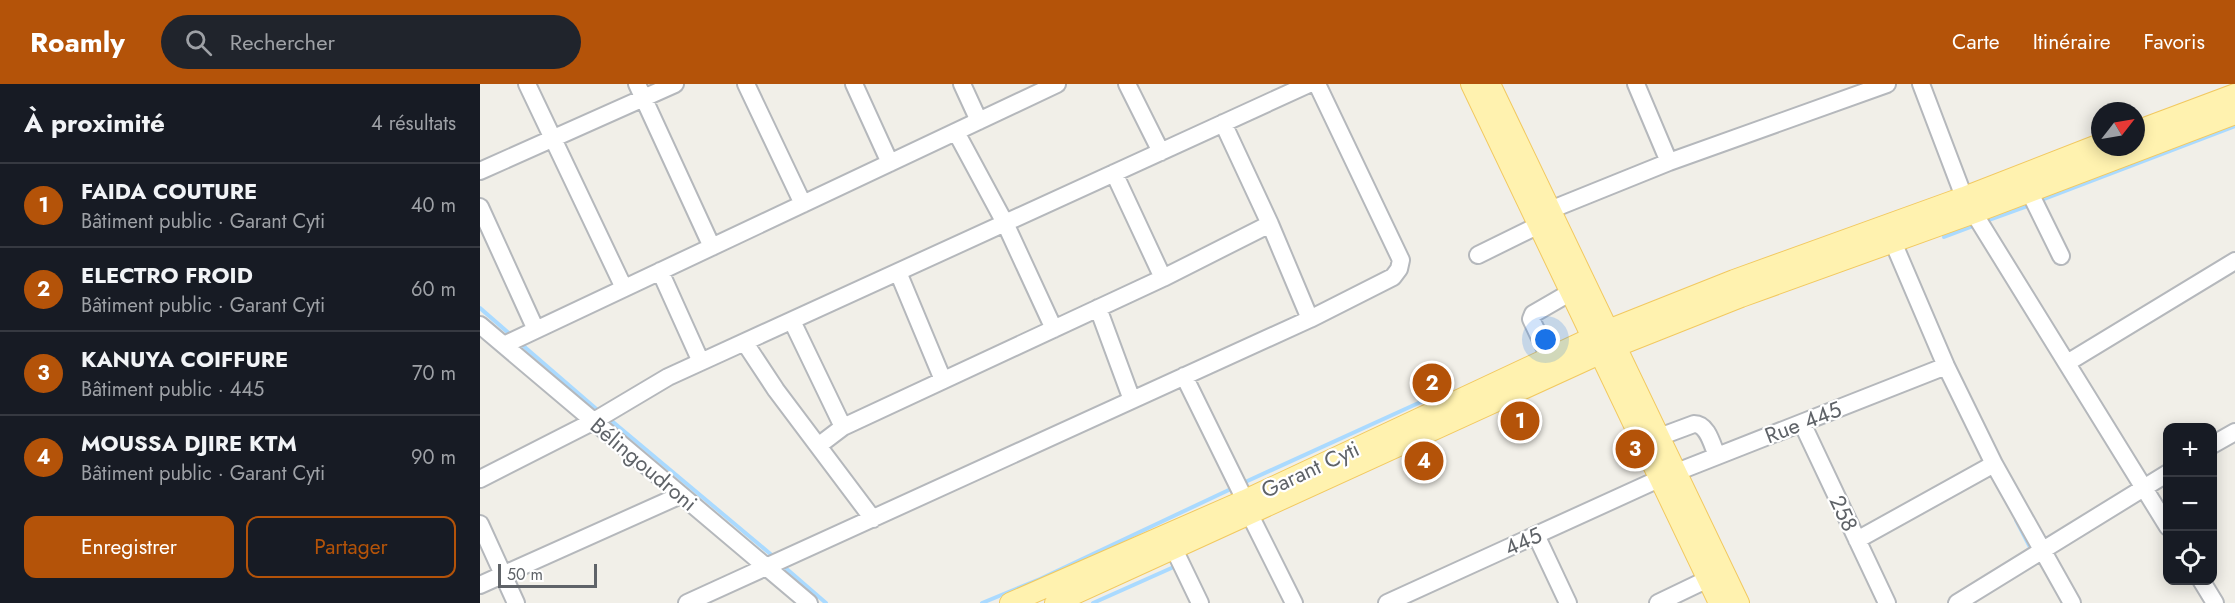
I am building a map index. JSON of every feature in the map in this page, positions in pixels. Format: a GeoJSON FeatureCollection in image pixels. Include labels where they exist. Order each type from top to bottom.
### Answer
{"type":"FeatureCollection","features":[{"type":"Feature","properties":{"kind":"main road"},"geometry":{"type":"LineString","coordinates":[[1471,84],[1545,218],[1667,475],[1719,603]]}},
{"type":"Feature","properties":{"kind":"main road"},"geometry":{"type":"LineString","coordinates":[[1490,84],[1545,218],[1571,292],[1604,342],[1659,437],[1667,475],[1739,603]]}},
{"type":"Feature","properties":{"kind":"main road"},"geometry":{"type":"LineString","coordinates":[[2145,128],[2235,94]]}},
{"type":"Feature","properties":{"kind":"main road"},"geometry":{"type":"LineString","coordinates":[[1604,342],[1734,280],[1969,205],[2029,191],[2235,114]]}},
{"type":"Feature","properties":{"kind":"main road"},"geometry":{"type":"LineString","coordinates":[[1604,342],[1741,297],[1893,242],[2091,148]]}},
{"type":"Feature","properties":{"kind":"main road","name":"Garant Cyti"},"geometry":{"type":"LineString","coordinates":[[1054,603],[1174,549],[1247,507],[1549,357],[1604,342]]}},
{"type":"Feature","properties":{"kind":"main road","name":"Garant Cyti"},"geometry":{"type":"LineString","coordinates":[[1010,603],[1247,507],[1604,342]]}},
{"type":"Feature","properties":{"kind":"street"},"geometry":{"type":"LineString","coordinates":[[527,84],[624,288]]}},
{"type":"Feature","properties":{"kind":"street"},"geometry":{"type":"LineString","coordinates":[[480,171],[553,139],[640,91],[675,84]]}},
{"type":"Feature","properties":{"kind":"street"},"geometry":{"type":"LineString","coordinates":[[746,84],[804,204]]}},
{"type":"Feature","properties":{"kind":"street"},"geometry":{"type":"LineString","coordinates":[[854,84],[890,163]]}},
{"type":"Feature","properties":{"kind":"street"},"geometry":{"type":"LineString","coordinates":[[962,84],[979,121]]}},
{"type":"Feature","properties":{"kind":"street"},"geometry":{"type":"LineString","coordinates":[[504,345],[1057,84]]}},
{"type":"Feature","properties":{"kind":"street"},"geometry":{"type":"LineString","coordinates":[[1127,84],[1161,152]]}},
{"type":"Feature","properties":{"kind":"street"},"geometry":{"type":"LineString","coordinates":[[480,479],[594,421],[668,377],[1309,84]]}},
{"type":"Feature","properties":{"kind":"street"},"geometry":{"type":"LineString","coordinates":[[687,603],[1310,319],[1393,277],[1399,269],[1401,260],[1317,84]]}},
{"type":"Feature","properties":{"kind":"street"},"geometry":{"type":"LineString","coordinates":[[1636,84],[1670,162]]}},
{"type":"Feature","properties":{"kind":"street"},"geometry":{"type":"LineString","coordinates":[[1478,255],[1545,218],[1670,162],[1887,84]]}},
{"type":"Feature","properties":{"kind":"street"},"geometry":{"type":"LineString","coordinates":[[1922,84],[1969,205],[2163,519]]}},
{"type":"Feature","properties":{"kind":"street"},"geometry":{"type":"LineString","coordinates":[[640,91],[712,247]]}},
{"type":"Feature","properties":{"kind":"street"},"geometry":{"type":"LineString","coordinates":[[1223,123],[1270,224],[1310,319]]}},
{"type":"Feature","properties":{"kind":"street"},"geometry":{"type":"LineString","coordinates":[[956,132],[1005,223],[1054,329]]}},
{"type":"Feature","properties":{"kind":"street"},"geometry":{"type":"LineString","coordinates":[[1114,173],[1163,278]]}},
{"type":"Feature","properties":{"kind":"street"},"geometry":{"type":"LineString","coordinates":[[2029,191],[2061,256]]}},
{"type":"Feature","properties":{"kind":"street"},"geometry":{"type":"LineString","coordinates":[[480,207],[536,330]]}},
{"type":"Feature","properties":{"kind":"street"},"geometry":{"type":"LineString","coordinates":[[818,446],[843,427],[1163,278],[1270,224]]}},
{"type":"Feature","properties":{"kind":"street"},"geometry":{"type":"LineString","coordinates":[[1893,242],[1946,366],[1994,464],[2072,603]]}},
{"type":"Feature","properties":{"kind":"street"},"geometry":{"type":"LineString","coordinates":[[2067,363],[2235,261]]}},
{"type":"Feature","properties":{"kind":"street"},"geometry":{"type":"LineString","coordinates":[[660,271],[701,362]]}},
{"type":"Feature","properties":{"kind":"street"},"geometry":{"type":"LineString","coordinates":[[898,272],[944,380]]}},
{"type":"Feature","properties":{"kind":"street"},"geometry":{"type":"LineString","coordinates":[[1549,357],[1531,319],[1533,314],[1571,292]]}},
{"type":"Feature","properties":{"kind":"street"},"geometry":{"type":"LineString","coordinates":[[1098,308],[1132,400]]}},
{"type":"Feature","properties":{"kind":"street"},"geometry":{"type":"LineString","coordinates":[[792,321],[843,427]]}},
{"type":"Feature","properties":{"kind":"street","name":"Bélingoudroni"},"geometry":{"type":"LineString","coordinates":[[480,325],[809,603]]}},
{"type":"Feature","properties":{"kind":"street"},"geometry":{"type":"LineString","coordinates":[[745,343],[776,390],[873,519]]}},
{"type":"Feature","properties":{"kind":"street","name":"Rue 445"},"geometry":{"type":"LineString","coordinates":[[1667,475],[1946,366]]}},
{"type":"Feature","properties":{"kind":"street"},"geometry":{"type":"LineString","coordinates":[[1184,376],[1294,603]]}},
{"type":"Feature","properties":{"kind":"street","name":"258"},"geometry":{"type":"LineString","coordinates":[[1802,423],[1887,603]]}},
{"type":"Feature","properties":{"kind":"street"},"geometry":{"type":"LineString","coordinates":[[1659,437],[1694,424],[1700,424],[1717,456]]}},
{"type":"Feature","properties":{"kind":"street"},"geometry":{"type":"LineString","coordinates":[[2217,443],[2235,432]]}},
{"type":"Feature","properties":{"kind":"street"},"geometry":{"type":"LineString","coordinates":[[1857,540],[1994,464]]}},
{"type":"Feature","properties":{"kind":"street","name":"445"},"geometry":{"type":"LineString","coordinates":[[1387,603],[1667,475]]}},
{"type":"Feature","properties":{"kind":"street"},"geometry":{"type":"LineString","coordinates":[[1957,603],[2163,476]]}},
{"type":"Feature","properties":{"kind":"street"},"geometry":{"type":"LineString","coordinates":[[480,585],[681,495]]}},
{"type":"Feature","properties":{"kind":"street"},"geometry":{"type":"LineString","coordinates":[[480,524],[516,603]]}},
{"type":"Feature","properties":{"kind":"street"},"geometry":{"type":"LineString","coordinates":[[1536,535],[1568,603]]}},
{"type":"Feature","properties":{"kind":"street"},"geometry":{"type":"LineString","coordinates":[[1174,549],[1200,603]]}},
{"type":"Feature","properties":{"kind":"street"},"geometry":{"type":"LineString","coordinates":[[1659,603],[1708,579]]}},
{"type":"Feature","properties":{"kind":"street"},"geometry":{"type":"LineString","coordinates":[[2204,585],[2215,603]]}},
{"type":"Feature","properties":{"kind":"waterway"},"geometry":{"type":"LineString","coordinates":[[2039,201],[2235,126]]}},
{"type":"Feature","properties":{"kind":"waterway"},"geometry":{"type":"LineString","coordinates":[[1983,222],[2030,205]]}},
{"type":"Feature","properties":{"kind":"waterway"},"geometry":{"type":"LineString","coordinates":[[1944,237],[1976,225]]}},
{"type":"Feature","properties":{"kind":"waterway"},"geometry":{"type":"LineString","coordinates":[[480,308],[512,336]]}},
{"type":"Feature","properties":{"kind":"waterway"},"geometry":{"type":"LineString","coordinates":[[520,343],[601,413]]}},
{"type":"Feature","properties":{"kind":"waterway"},"geometry":{"type":"LineString","coordinates":[[1243,483],[1447,390]]}},
{"type":"Feature","properties":{"kind":"waterway"},"geometry":{"type":"LineString","coordinates":[[607,417],[774,557]]}},
{"type":"Feature","properties":{"kind":"waterway"},"geometry":{"type":"LineString","coordinates":[[982,603],[1040,579],[1233,488]]}},
{"type":"Feature","properties":{"kind":"waterway"},"geometry":{"type":"LineString","coordinates":[[2016,520],[2032,551]]}},
{"type":"Feature","properties":{"kind":"waterway"},"geometry":{"type":"LineString","coordinates":[[781,564],[826,603]]}},
{"type":"Feature","properties":{"kind":"waterway"},"geometry":{"type":"LineString","coordinates":[[1093,603],[1176,566]]}},
{"type":"Feature","properties":{"kind":"place","name":"ELECTRO FROID"},"geometry":{"type":"Point","coordinates":[1432,383]}},
{"type":"Feature","properties":{"kind":"place","name":"FAIDA COUTURE"},"geometry":{"type":"Point","coordinates":[1520,421]}},
{"type":"Feature","properties":{"kind":"place","name":"KANUYA COIFFURE"},"geometry":{"type":"Point","coordinates":[1635,449]}},
{"type":"Feature","properties":{"kind":"place","name":"MOUSSA DJIRE KTM"},"geometry":{"type":"Point","coordinates":[1424,461]}}]}
